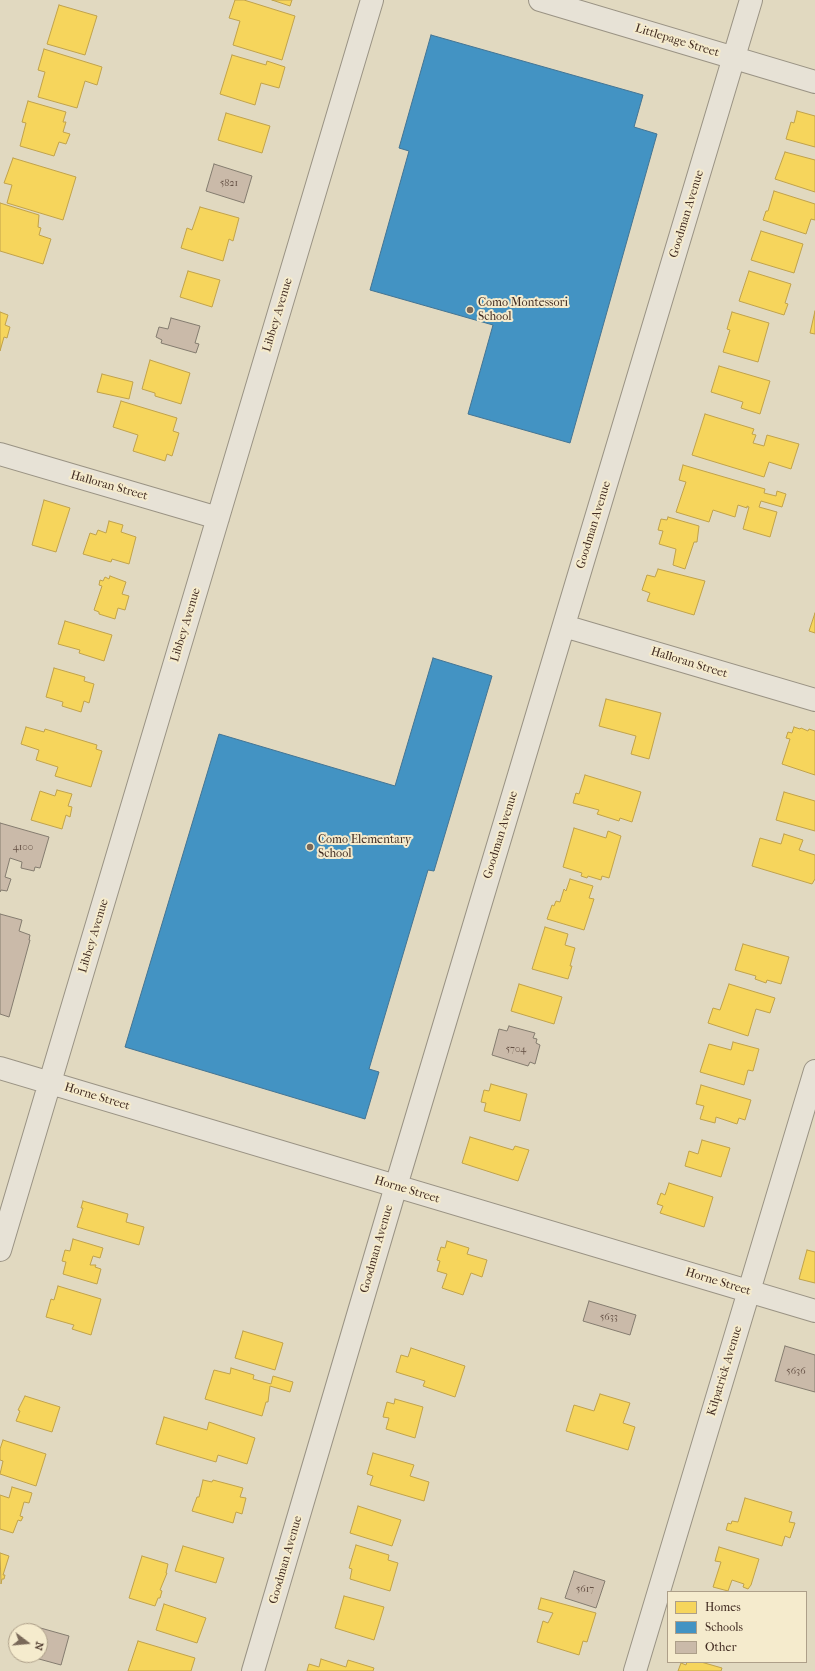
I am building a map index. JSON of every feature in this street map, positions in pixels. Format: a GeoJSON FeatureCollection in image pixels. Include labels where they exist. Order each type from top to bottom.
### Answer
{"type":"FeatureCollection","features":[{"type":"Feature","properties":{"kind":"street","name":"Libbey Avenue"},"geometry":{"type":"LineString","coordinates":[[0,1250],[372,0]]}},
{"type":"Feature","properties":{"kind":"street","name":"Littlepage Street"},"geometry":{"type":"LineString","coordinates":[[540,0],[815,82]]}},
{"type":"Feature","properties":{"kind":"street","name":"Goodman Avenue"},"geometry":{"type":"LineString","coordinates":[[253,1671],[396,1186],[751,0]]}},
{"type":"Feature","properties":{"kind":"street","name":"Halloran Street"},"geometry":{"type":"LineString","coordinates":[[0,454],[218,518]]}},
{"type":"Feature","properties":{"kind":"street","name":"Halloran Street"},"geometry":{"type":"LineString","coordinates":[[564,626],[815,700]]}},
{"type":"Feature","properties":{"kind":"street","name":"Horne Street"},"geometry":{"type":"LineString","coordinates":[[0,1068],[815,1311]]}},
{"type":"Feature","properties":{"kind":"street","name":"Kilpatrick Avenue"},"geometry":{"type":"LineString","coordinates":[[635,1671],[815,1070]]}},
{"type":"Feature","properties":{"kind":"building: Homes"},"geometry":{"type":"Polygon","coordinates":[[[235,0],[244,0],[295,16],[282,60],[233,45],[240,21],[229,18],[235,0]]]}},
{"type":"Feature","properties":{"kind":"building: Homes"},"geometry":{"type":"Polygon","coordinates":[[[272,0],[292,0],[290,6],[272,0]]]}},
{"type":"Feature","properties":{"kind":"building: Homes"},"geometry":{"type":"Polygon","coordinates":[[[59,5],[97,16],[85,55],[47,44],[59,5]]]}},
{"type":"Feature","properties":{"kind":"building: Homes"},"geometry":{"type":"Polygon","coordinates":[[[44,49],[102,67],[97,85],[85,81],[77,108],[38,97],[45,72],[38,70],[44,49]]]}},
{"type":"Feature","properties":{"kind":"building: Homes"},"geometry":{"type":"Polygon","coordinates":[[[232,55],[266,65],[267,61],[285,67],[279,88],[261,83],[255,105],[220,94],[232,55]]]}},
{"type":"Feature","properties":{"kind":"building: Homes"},"geometry":{"type":"Polygon","coordinates":[[[28,101],[66,112],[63,122],[66,122],[63,132],[70,134],[66,144],[59,142],[54,156],[20,146],[26,123],[22,122],[28,101]]]}},
{"type":"Feature","properties":{"kind":"building: Homes"},"geometry":{"type":"Polygon","coordinates":[[[797,111],[815,116],[815,147],[786,139],[791,122],[794,123],[797,111]]]}},
{"type":"Feature","properties":{"kind":"building: Homes"},"geometry":{"type":"Polygon","coordinates":[[[226,113],[270,126],[262,153],[218,140],[226,113]]]}},
{"type":"Feature","properties":{"kind":"building: Homes"},"geometry":{"type":"Polygon","coordinates":[[[785,152],[815,160],[815,192],[775,179],[785,152]]]}},
{"type":"Feature","properties":{"kind":"building: Homes"},"geometry":{"type":"Polygon","coordinates":[[[13,158],[76,177],[63,220],[7,203],[12,185],[4,183],[13,158]]]}},
{"type":"Feature","properties":{"kind":"building: Homes"},"geometry":{"type":"Polygon","coordinates":[[[774,191],[815,204],[815,220],[811,219],[806,234],[763,220],[766,211],[768,211],[774,191]]]}},
{"type":"Feature","properties":{"kind":"building: Homes"},"geometry":{"type":"Polygon","coordinates":[[[0,203],[39,215],[38,227],[41,228],[39,235],[51,239],[43,264],[0,251],[0,203]]]}},
{"type":"Feature","properties":{"kind":"building: Homes"},"geometry":{"type":"Polygon","coordinates":[[[200,207],[239,218],[233,241],[229,239],[223,261],[181,248],[187,228],[192,230],[200,207]]]}},
{"type":"Feature","properties":{"kind":"building: Homes"},"geometry":{"type":"Polygon","coordinates":[[[761,231],[803,244],[794,273],[751,260],[761,231]]]}},
{"type":"Feature","properties":{"kind":"building: Homes"},"geometry":{"type":"Polygon","coordinates":[[[188,271],[220,280],[212,307],[180,297],[188,271]]]}},
{"type":"Feature","properties":{"kind":"building: Homes"},"geometry":{"type":"Polygon","coordinates":[[[749,271],[791,284],[785,303],[788,304],[784,315],[739,301],[749,271]]]}},
{"type":"Feature","properties":{"kind":"building: Homes"},"geometry":{"type":"Polygon","coordinates":[[[815,311],[815,334],[810,333],[815,311]]]}},
{"type":"Feature","properties":{"kind":"building: Homes"},"geometry":{"type":"Polygon","coordinates":[[[0,312],[8,315],[5,325],[10,327],[7,338],[4,337],[0,351],[0,312]]]}},
{"type":"Feature","properties":{"kind":"building: Homes"},"geometry":{"type":"Polygon","coordinates":[[[732,312],[769,323],[758,362],[723,352],[730,330],[727,329],[732,312]]]}},
{"type":"Feature","properties":{"kind":"building: Homes"},"geometry":{"type":"Polygon","coordinates":[[[150,360],[190,373],[181,404],[155,396],[155,393],[142,389],[150,360]]]}},
{"type":"Feature","properties":{"kind":"building: Homes"},"geometry":{"type":"Polygon","coordinates":[[[719,366],[770,381],[760,414],[741,408],[743,402],[711,392],[719,366]]]}},
{"type":"Feature","properties":{"kind":"building: Homes"},"geometry":{"type":"Polygon","coordinates":[[[102,374],[133,382],[129,399],[97,392],[102,374]]]}},
{"type":"Feature","properties":{"kind":"building: Homes"},"geometry":{"type":"Polygon","coordinates":[[[121,401],[177,418],[173,431],[179,433],[172,456],[167,454],[165,461],[133,451],[138,435],[113,427],[121,401]]]}},
{"type":"Feature","properties":{"kind":"building: Homes"},"geometry":{"type":"Polygon","coordinates":[[[705,414],[754,429],[752,434],[756,435],[753,443],[764,446],[767,435],[799,444],[791,469],[769,462],[764,477],[692,455],[705,414]]]}},
{"type":"Feature","properties":{"kind":"building: Homes"},"geometry":{"type":"Polygon","coordinates":[[[683,465],[765,489],[764,493],[776,496],[777,491],[786,494],[782,507],[761,501],[759,507],[777,512],[770,537],[743,529],[749,507],[747,506],[747,508],[738,505],[735,517],[713,510],[709,522],[676,512],[686,482],[679,480],[683,465]]]}},
{"type":"Feature","properties":{"kind":"building: Homes"},"geometry":{"type":"Polygon","coordinates":[[[44,500],[70,508],[56,552],[32,545],[44,500]]]}},
{"type":"Feature","properties":{"kind":"building: Homes"},"geometry":{"type":"Polygon","coordinates":[[[668,517],[699,526],[697,542],[694,542],[685,569],[673,565],[676,549],[659,544],[663,531],[658,530],[661,519],[667,520],[668,517]]]}},
{"type":"Feature","properties":{"kind":"building: Homes"},"geometry":{"type":"Polygon","coordinates":[[[109,521],[123,525],[121,532],[136,537],[129,564],[112,559],[111,562],[83,554],[90,533],[96,535],[98,530],[106,533],[109,521]]]}},
{"type":"Feature","properties":{"kind":"building: Homes"},"geometry":{"type":"Polygon","coordinates":[[[658,569],[705,581],[694,615],[647,601],[650,593],[642,590],[647,575],[655,577],[658,569]]]}},
{"type":"Feature","properties":{"kind":"building: Homes"},"geometry":{"type":"Polygon","coordinates":[[[110,576],[126,582],[122,594],[129,596],[125,610],[118,608],[115,619],[99,614],[99,612],[94,610],[102,586],[99,585],[100,580],[103,581],[105,577],[109,579],[110,576]]]}},
{"type":"Feature","properties":{"kind":"building: Homes"},"geometry":{"type":"Polygon","coordinates":[[[815,613],[815,633],[809,631],[815,613]]]}},
{"type":"Feature","properties":{"kind":"building: Homes"},"geometry":{"type":"Polygon","coordinates":[[[65,621],[112,635],[104,661],[79,653],[80,650],[58,644],[65,621]]]}},
{"type":"Feature","properties":{"kind":"building: Homes"},"geometry":{"type":"Polygon","coordinates":[[[54,668],[85,677],[84,681],[94,684],[89,703],[84,701],[81,712],[62,706],[63,702],[46,697],[54,668]]]}},
{"type":"Feature","properties":{"kind":"building: Homes"},"geometry":{"type":"Polygon","coordinates":[[[606,699],[661,713],[649,759],[631,754],[636,736],[599,726],[606,699]]]}},
{"type":"Feature","properties":{"kind":"building: Homes"},"geometry":{"type":"Polygon","coordinates":[[[26,727],[44,732],[45,729],[97,745],[96,749],[102,751],[91,787],[55,776],[58,767],[36,760],[39,750],[21,744],[26,727]]]}},
{"type":"Feature","properties":{"kind":"building: Homes"},"geometry":{"type":"Polygon","coordinates":[[[794,727],[808,731],[809,729],[815,731],[815,775],[782,764],[790,739],[786,738],[788,732],[792,733],[794,727]]]}},
{"type":"Feature","properties":{"kind":"building: Homes"},"geometry":{"type":"Polygon","coordinates":[[[585,775],[641,792],[632,822],[620,818],[619,821],[597,814],[599,810],[573,803],[576,793],[579,794],[585,775]]]}},
{"type":"Feature","properties":{"kind":"building: Homes"},"geometry":{"type":"Polygon","coordinates":[[[57,790],[72,794],[68,806],[72,807],[70,817],[66,815],[62,829],[31,820],[40,791],[55,796],[57,790]]]}},
{"type":"Feature","properties":{"kind":"building: Homes"},"geometry":{"type":"Polygon","coordinates":[[[784,792],[815,801],[815,831],[776,820],[784,792]]]}},
{"type":"Feature","properties":{"kind":"building: Homes"},"geometry":{"type":"Polygon","coordinates":[[[574,828],[606,838],[608,831],[621,836],[609,878],[602,876],[601,880],[588,876],[587,878],[581,876],[582,873],[563,867],[574,828]]]}},
{"type":"Feature","properties":{"kind":"building: Homes"},"geometry":{"type":"Polygon","coordinates":[[[784,834],[803,840],[799,850],[815,855],[815,879],[812,884],[752,866],[760,838],[781,844],[784,834]]]}},
{"type":"Feature","properties":{"kind":"building: Homes"},"geometry":{"type":"Polygon","coordinates":[[[570,879],[593,886],[589,898],[594,899],[584,930],[547,919],[552,905],[554,906],[556,901],[560,902],[564,889],[566,891],[570,879]]]}},
{"type":"Feature","properties":{"kind":"building: Homes"},"geometry":{"type":"Polygon","coordinates":[[[545,927],[568,934],[565,945],[575,948],[568,979],[532,969],[545,927]]]}},
{"type":"Feature","properties":{"kind":"building: Homes"},"geometry":{"type":"Polygon","coordinates":[[[743,944],[789,957],[781,984],[767,980],[766,983],[755,979],[756,976],[735,970],[743,944]]]}},
{"type":"Feature","properties":{"kind":"building: Homes"},"geometry":{"type":"Polygon","coordinates":[[[519,984],[562,997],[554,1024],[511,1011],[519,984]]]}},
{"type":"Feature","properties":{"kind":"building: Homes"},"geometry":{"type":"Polygon","coordinates":[[[729,984],[775,998],[770,1013],[756,1009],[748,1036],[708,1023],[713,1008],[720,1010],[729,984]]]}},
{"type":"Feature","properties":{"kind":"building: Homes"},"geometry":{"type":"Polygon","coordinates":[[[733,1042],[759,1049],[753,1071],[748,1070],[744,1085],[700,1072],[709,1044],[731,1050],[733,1042]]]}},
{"type":"Feature","properties":{"kind":"building: Homes"},"geometry":{"type":"Polygon","coordinates":[[[491,1084],[527,1094],[520,1121],[484,1111],[486,1103],[481,1102],[484,1090],[489,1091],[491,1084]]]}},
{"type":"Feature","properties":{"kind":"building: Homes"},"geometry":{"type":"Polygon","coordinates":[[[701,1085],[751,1100],[745,1120],[739,1118],[737,1124],[716,1117],[715,1123],[700,1119],[704,1106],[696,1104],[701,1085]]]}},
{"type":"Feature","properties":{"kind":"building: Homes"},"geometry":{"type":"Polygon","coordinates":[[[470,1137],[513,1150],[515,1146],[529,1150],[518,1181],[462,1163],[470,1137]]]}},
{"type":"Feature","properties":{"kind":"building: Homes"},"geometry":{"type":"Polygon","coordinates":[[[702,1140],[730,1148],[721,1177],[685,1166],[689,1151],[698,1154],[702,1140]]]}},
{"type":"Feature","properties":{"kind":"building: Homes"},"geometry":{"type":"Polygon","coordinates":[[[669,1183],[713,1197],[704,1227],[660,1213],[663,1206],[657,1204],[661,1193],[665,1195],[669,1183]]]}},
{"type":"Feature","properties":{"kind":"building: Homes"},"geometry":{"type":"Polygon","coordinates":[[[83,1201],[128,1214],[126,1222],[144,1227],[139,1245],[77,1227],[83,1208],[81,1208],[83,1201]]]}},
{"type":"Feature","properties":{"kind":"building: Homes"},"geometry":{"type":"Polygon","coordinates":[[[73,1239],[103,1248],[100,1258],[93,1256],[90,1265],[96,1265],[95,1267],[101,1269],[97,1284],[63,1274],[66,1262],[62,1261],[65,1250],[70,1251],[73,1239]]]}},
{"type":"Feature","properties":{"kind":"building: Homes"},"geometry":{"type":"Polygon","coordinates":[[[447,1241],[469,1248],[467,1254],[487,1260],[482,1277],[471,1273],[463,1295],[442,1288],[447,1274],[437,1271],[440,1261],[437,1260],[441,1247],[445,1248],[447,1241]]]}},
{"type":"Feature","properties":{"kind":"building: Homes"},"geometry":{"type":"Polygon","coordinates":[[[807,1250],[815,1252],[815,1283],[799,1279],[807,1250]]]}},
{"type":"Feature","properties":{"kind":"building: Homes"},"geometry":{"type":"Polygon","coordinates":[[[58,1286],[101,1299],[91,1335],[72,1329],[74,1325],[46,1317],[51,1299],[54,1300],[58,1286]]]}},
{"type":"Feature","properties":{"kind":"building: Homes"},"geometry":{"type":"Polygon","coordinates":[[[243,1331],[283,1343],[275,1370],[235,1358],[243,1331]]]}},
{"type":"Feature","properties":{"kind":"building: Homes"},"geometry":{"type":"Polygon","coordinates":[[[411,1348],[465,1366],[455,1397],[423,1386],[425,1381],[396,1372],[401,1355],[408,1357],[411,1348]]]}},
{"type":"Feature","properties":{"kind":"building: Homes"},"geometry":{"type":"Polygon","coordinates":[[[231,1368],[254,1375],[253,1379],[271,1384],[273,1376],[293,1382],[290,1392],[270,1386],[268,1402],[266,1402],[262,1416],[205,1399],[214,1370],[230,1374],[231,1368]]]}},
{"type":"Feature","properties":{"kind":"building: Homes"},"geometry":{"type":"Polygon","coordinates":[[[600,1394],[630,1403],[623,1423],[635,1427],[628,1450],[566,1431],[574,1405],[594,1411],[600,1394]]]}},
{"type":"Feature","properties":{"kind":"building: Homes"},"geometry":{"type":"Polygon","coordinates":[[[25,1396],[60,1407],[52,1432],[16,1421],[20,1411],[18,1410],[25,1396]]]}},
{"type":"Feature","properties":{"kind":"building: Homes"},"geometry":{"type":"Polygon","coordinates":[[[395,1399],[423,1407],[415,1438],[386,1429],[389,1418],[383,1417],[387,1402],[394,1404],[395,1399]]]}},
{"type":"Feature","properties":{"kind":"building: Homes"},"geometry":{"type":"Polygon","coordinates":[[[164,1417],[207,1430],[209,1422],[255,1438],[247,1464],[218,1455],[216,1462],[156,1444],[164,1417]]]}},
{"type":"Feature","properties":{"kind":"building: Homes"},"geometry":{"type":"Polygon","coordinates":[[[3,1440],[46,1454],[36,1486],[0,1474],[3,1461],[0,1460],[0,1449],[3,1440]]]}},
{"type":"Feature","properties":{"kind":"building: Homes"},"geometry":{"type":"Polygon","coordinates":[[[373,1453],[414,1465],[410,1476],[429,1482],[424,1501],[370,1485],[373,1476],[367,1474],[373,1453]]]}},
{"type":"Feature","properties":{"kind":"building: Homes"},"geometry":{"type":"Polygon","coordinates":[[[203,1480],[212,1482],[213,1480],[243,1488],[240,1497],[246,1498],[242,1514],[236,1512],[233,1523],[192,1511],[197,1497],[199,1497],[203,1480]]]}},
{"type":"Feature","properties":{"kind":"building: Homes"},"geometry":{"type":"Polygon","coordinates":[[[12,1487],[32,1493],[29,1503],[24,1502],[20,1516],[23,1517],[21,1521],[18,1520],[13,1533],[0,1529],[0,1495],[9,1498],[12,1487]]]}},
{"type":"Feature","properties":{"kind":"building: Homes"},"geometry":{"type":"Polygon","coordinates":[[[745,1498],[792,1512],[789,1522],[795,1523],[790,1538],[785,1536],[782,1546],[726,1530],[728,1523],[731,1524],[732,1521],[738,1522],[745,1498]]]}},
{"type":"Feature","properties":{"kind":"building: Homes"},"geometry":{"type":"Polygon","coordinates":[[[358,1506],[401,1520],[392,1546],[350,1533],[358,1506]]]}},
{"type":"Feature","properties":{"kind":"building: Homes"},"geometry":{"type":"Polygon","coordinates":[[[356,1545],[389,1555],[388,1560],[398,1563],[390,1591],[350,1579],[352,1569],[349,1568],[356,1545]]]}},
{"type":"Feature","properties":{"kind":"building: Homes"},"geometry":{"type":"Polygon","coordinates":[[[183,1546],[224,1558],[216,1583],[175,1571],[183,1546]]]}},
{"type":"Feature","properties":{"kind":"building: Homes"},"geometry":{"type":"Polygon","coordinates":[[[719,1547],[759,1559],[751,1585],[748,1589],[743,1587],[744,1584],[732,1580],[728,1591],[713,1587],[721,1562],[715,1561],[719,1547]]]}},
{"type":"Feature","properties":{"kind":"building: Homes"},"geometry":{"type":"Polygon","coordinates":[[[0,1553],[9,1556],[3,1575],[5,1575],[4,1579],[2,1579],[1,1584],[0,1553]]]}},
{"type":"Feature","properties":{"kind":"building: Homes"},"geometry":{"type":"Polygon","coordinates":[[[142,1556],[168,1564],[167,1573],[160,1590],[162,1591],[160,1598],[158,1598],[155,1606],[129,1598],[142,1556]]]}},
{"type":"Feature","properties":{"kind":"building: Homes"},"geometry":{"type":"Polygon","coordinates":[[[344,1596],[384,1607],[374,1640],[335,1628],[344,1596]]]}},
{"type":"Feature","properties":{"kind":"building: Homes"},"geometry":{"type":"Polygon","coordinates":[[[541,1598],[596,1613],[587,1642],[583,1641],[579,1655],[537,1642],[543,1621],[548,1623],[553,1613],[538,1609],[541,1598]]]}},
{"type":"Feature","properties":{"kind":"building: Homes"},"geometry":{"type":"Polygon","coordinates":[[[164,1604],[206,1618],[197,1643],[156,1630],[164,1604]]]}},
{"type":"Feature","properties":{"kind":"building: Homes"},"geometry":{"type":"Polygon","coordinates":[[[138,1641],[195,1658],[191,1671],[128,1671],[138,1641]]]}},
{"type":"Feature","properties":{"kind":"building: Homes"},"geometry":{"type":"Polygon","coordinates":[[[321,1659],[346,1667],[348,1660],[374,1668],[373,1671],[307,1671],[309,1664],[319,1667],[321,1659]]]}},
{"type":"Feature","properties":{"kind":"building: Homes"},"geometry":{"type":"Polygon","coordinates":[[[681,1663],[686,1665],[687,1663],[704,1663],[722,1668],[721,1671],[678,1671],[681,1663]]]}},
{"type":"Feature","properties":{"kind":"building: Schools"},"geometry":{"type":"Polygon","coordinates":[[[431,35],[643,95],[634,127],[657,134],[570,443],[468,414],[493,325],[370,290],[409,151],[399,148],[431,35]]]}},
{"type":"Feature","properties":{"kind":"building: Schools"},"geometry":{"type":"Polygon","coordinates":[[[433,658],[492,676],[434,871],[428,870],[369,1069],[379,1072],[365,1119],[125,1047],[219,734],[395,786],[433,658]]]}},
{"type":"Feature","properties":{"kind":"building: Other"},"geometry":{"type":"Polygon","coordinates":[[[214,164],[252,176],[244,203],[206,191],[214,164]]]}},
{"type":"Feature","properties":{"kind":"building: Other"},"geometry":{"type":"Polygon","coordinates":[[[171,318],[200,326],[195,343],[199,344],[196,353],[161,343],[162,340],[156,337],[159,327],[168,329],[171,318]]]}},
{"type":"Feature","properties":{"kind":"building: Other"},"geometry":{"type":"Polygon","coordinates":[[[0,823],[49,837],[40,868],[35,867],[34,871],[21,868],[22,862],[10,858],[5,877],[11,879],[7,891],[1,890],[0,892],[0,823]]]}},
{"type":"Feature","properties":{"kind":"building: Other"},"geometry":{"type":"Polygon","coordinates":[[[0,914],[22,920],[19,931],[30,935],[30,940],[9,1017],[0,1014],[0,914]]]}},
{"type":"Feature","properties":{"kind":"building: Other"},"geometry":{"type":"Polygon","coordinates":[[[509,1026],[535,1033],[533,1038],[537,1039],[536,1043],[540,1045],[535,1064],[530,1062],[528,1066],[492,1055],[499,1029],[507,1031],[509,1026]]]}},
{"type":"Feature","properties":{"kind":"building: Other"},"geometry":{"type":"Polygon","coordinates":[[[589,1301],[636,1315],[630,1335],[583,1321],[589,1301]]]}},
{"type":"Feature","properties":{"kind":"building: Other"},"geometry":{"type":"Polygon","coordinates":[[[785,1346],[815,1355],[815,1392],[775,1381],[785,1346]]]}},
{"type":"Feature","properties":{"kind":"building: Other"},"geometry":{"type":"Polygon","coordinates":[[[574,1571],[605,1581],[596,1608],[565,1598],[574,1571]]]}},
{"type":"Feature","properties":{"kind":"building: Other"},"geometry":{"type":"Polygon","coordinates":[[[48,1630],[69,1636],[61,1665],[48,1661],[48,1630]]]}},
{"type":"Feature","properties":{"kind":"place","name":"Como Montessori School"},"geometry":{"type":"Point","coordinates":[470,310]}},
{"type":"Feature","properties":{"kind":"place","name":"Como Elementary School"},"geometry":{"type":"Point","coordinates":[310,847]}}]}
